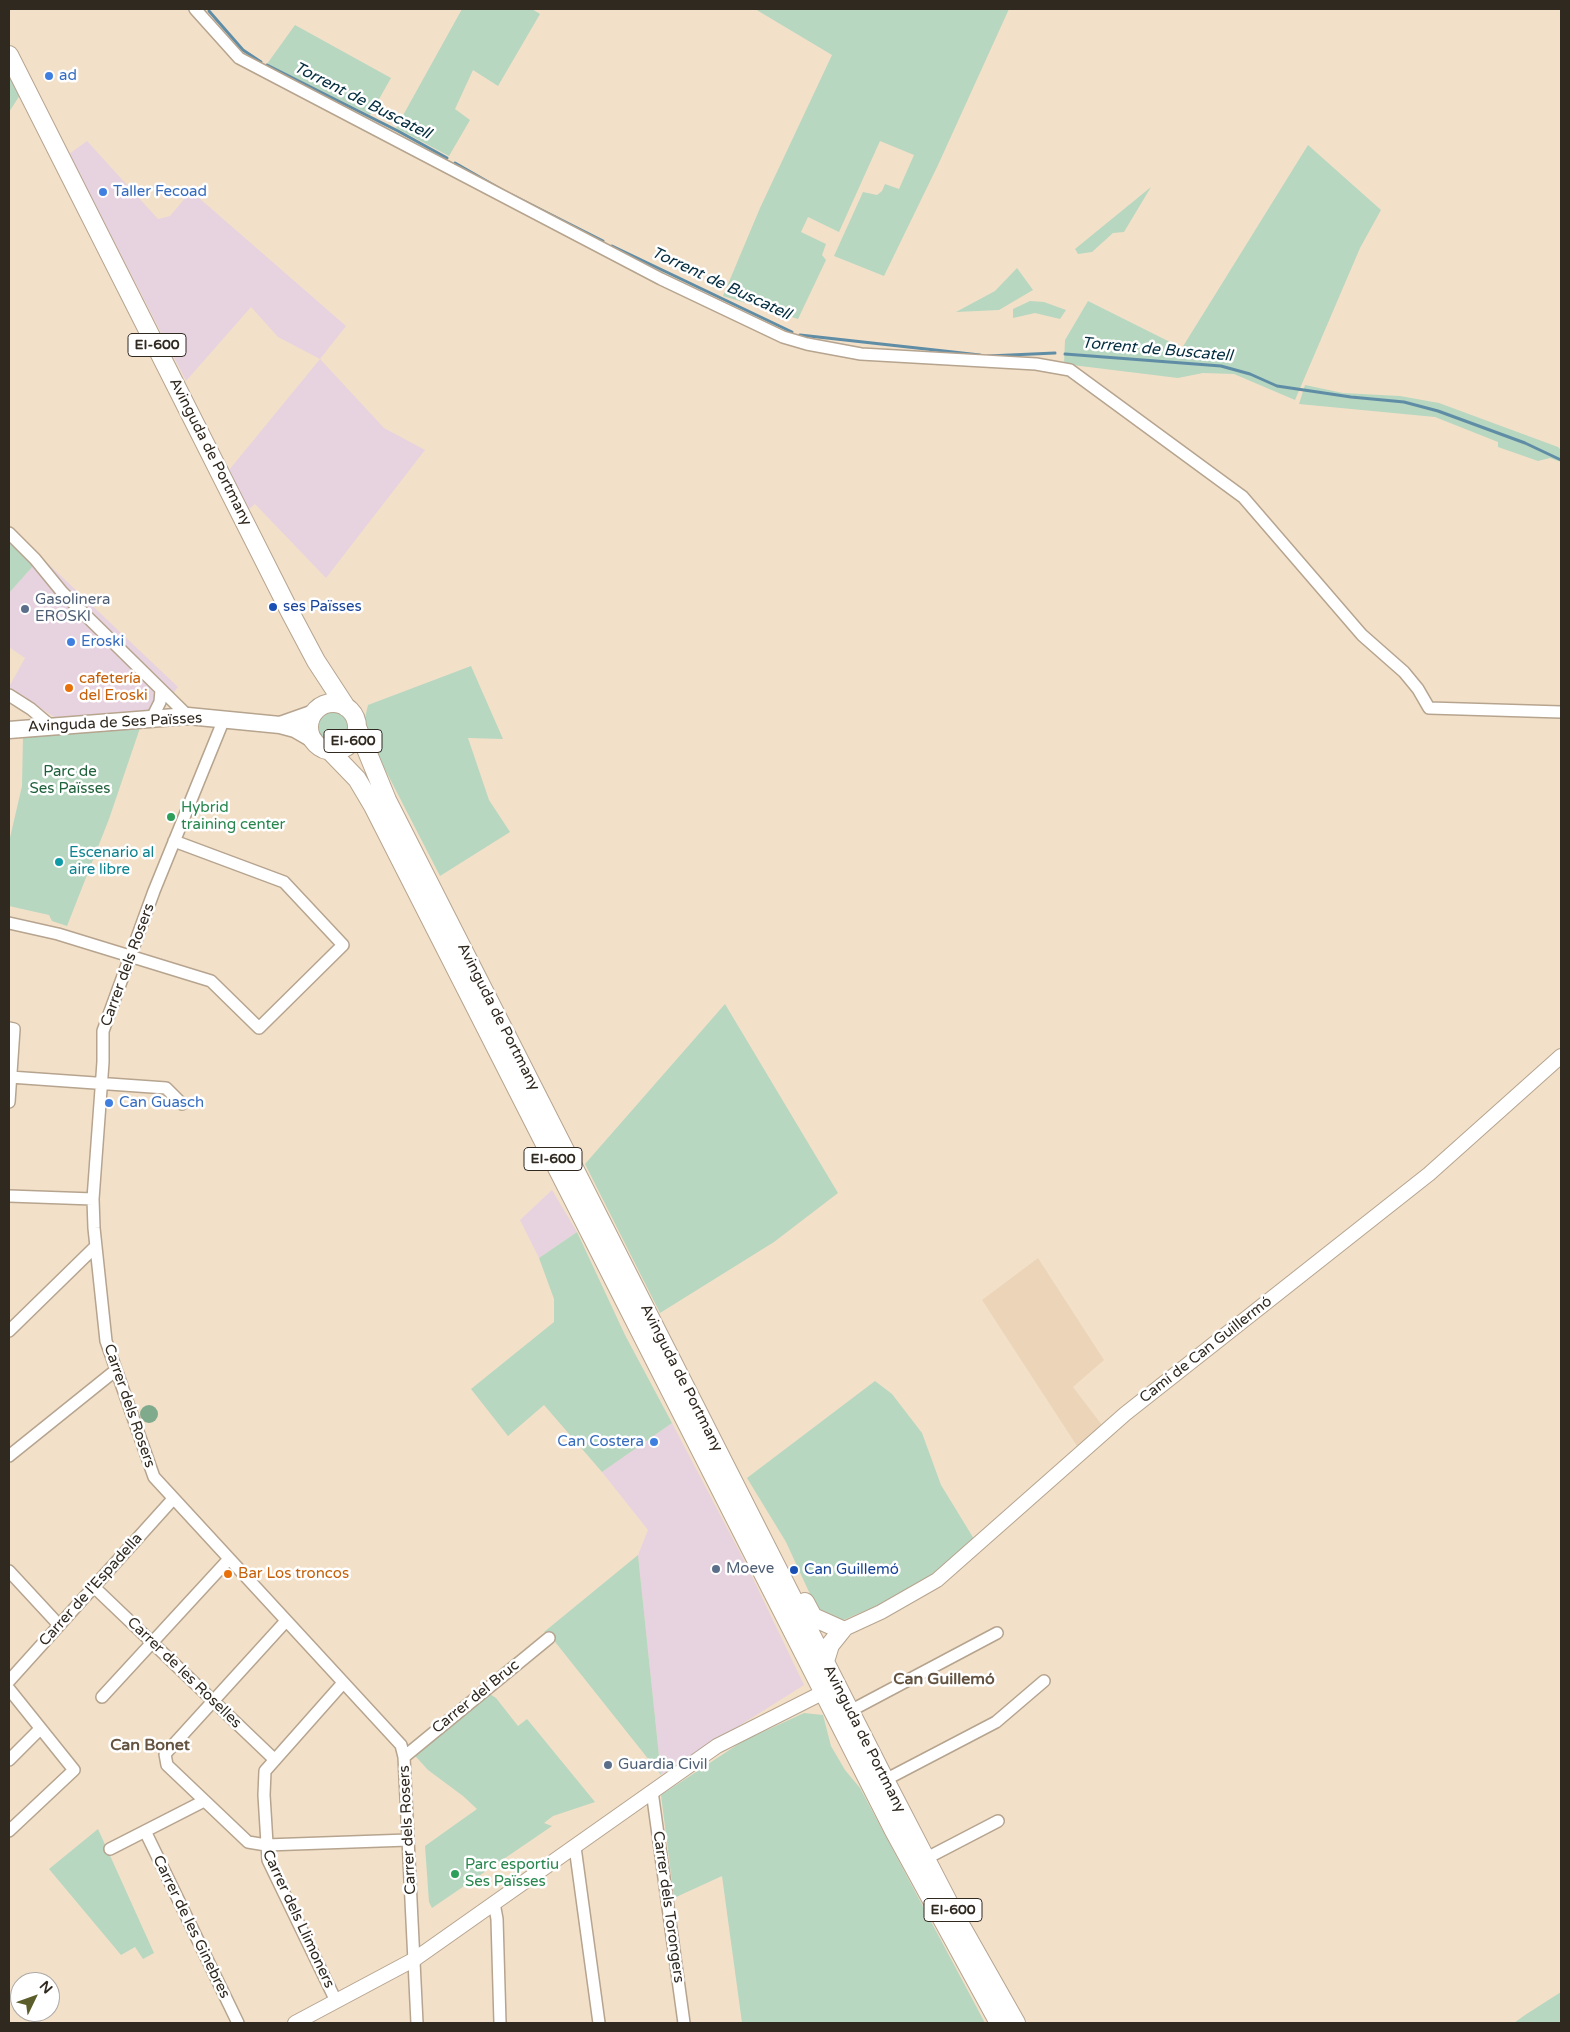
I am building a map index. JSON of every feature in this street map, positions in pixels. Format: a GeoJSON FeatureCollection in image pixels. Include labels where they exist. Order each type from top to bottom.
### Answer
{"type":"FeatureCollection","features":[{"type":"Feature","properties":{"kind":"main road","name":"Avinguda de Portmany"},"geometry":{"type":"LineString","coordinates":[[9,55],[316,661],[346,707]]}},
{"type":"Feature","properties":{"kind":"main road","name":"Avinguda de Portmany"},"geometry":{"type":"LineString","coordinates":[[315,712],[319,688],[316,661]]}},
{"type":"Feature","properties":{"kind":"main road","name":"EI-600"},"geometry":{"type":"LineString","coordinates":[[332,703],[346,707],[352,712],[357,727],[356,736],[348,746],[336,751],[329,750],[314,740],[310,726],[315,712],[332,703]]}},
{"type":"Feature","properties":{"kind":"main road","name":"Avinguda de Ses Païsses"},"geometry":{"type":"LineString","coordinates":[[280,725],[315,712]]}},
{"type":"Feature","properties":{"kind":"main road","name":"Avinguda de Ses Païsses"},"geometry":{"type":"LineString","coordinates":[[9,730],[188,716],[280,725],[296,729],[314,740]]}},
{"type":"Feature","properties":{"kind":"main road","name":"Avinguda de Portmany"},"geometry":{"type":"LineString","coordinates":[[357,727],[387,800],[925,1859],[1016,2023]]}},
{"type":"Feature","properties":{"kind":"main road","name":"Avinguda de Portmany"},"geometry":{"type":"LineString","coordinates":[[329,750],[357,779],[373,806],[824,1692],[929,1896],[999,2023]]}},
{"type":"Feature","properties":{"kind":"main road"},"geometry":{"type":"LineString","coordinates":[[734,1482],[757,1510],[814,1617],[842,1630],[830,1645],[825,1661]]}},
{"type":"Feature","properties":{"kind":"street"},"geometry":{"type":"LineString","coordinates":[[194,9],[239,58],[660,279],[783,337],[807,344],[860,354],[1036,364],[1070,370],[1243,497],[1362,635],[1404,672],[1418,689],[1429,708],[1561,712]]}},
{"type":"Feature","properties":{"kind":"street"},"geometry":{"type":"LineString","coordinates":[[9,532],[36,559],[62,592],[188,716]]}},
{"type":"Feature","properties":{"kind":"street"},"geometry":{"type":"LineString","coordinates":[[152,718],[160,702],[161,690]]}},
{"type":"Feature","properties":{"kind":"street"},"geometry":{"type":"LineString","coordinates":[[9,695],[31,709],[51,726]]}},
{"type":"Feature","properties":{"kind":"street","name":"Carrer dels Rosers"},"geometry":{"type":"LineString","coordinates":[[224,719],[174,841],[103,1031],[93,1199],[106,1341],[154,1477],[400,1745],[404,1756],[417,2023]]}},
{"type":"Feature","properties":{"kind":"street"},"geometry":{"type":"LineString","coordinates":[[9,923],[52,932],[211,981],[258,1028],[344,945],[284,882],[174,841]]}},
{"type":"Feature","properties":{"kind":"street"},"geometry":{"type":"LineString","coordinates":[[9,1028],[14,1029],[9,1102]]}},
{"type":"Feature","properties":{"kind":"street","name":"Camí de Can Guillermó"},"geometry":{"type":"LineString","coordinates":[[842,1630],[881,1612],[938,1580],[1125,1414],[1443,1163],[1561,1056]]}},
{"type":"Feature","properties":{"kind":"street"},"geometry":{"type":"LineString","coordinates":[[10,1077],[101,1085],[166,1088],[182,1104]]}},
{"type":"Feature","properties":{"kind":"street"},"geometry":{"type":"LineString","coordinates":[[9,1196],[93,1199]]}},
{"type":"Feature","properties":{"kind":"street"},"geometry":{"type":"LineString","coordinates":[[9,1331],[96,1246]]}},
{"type":"Feature","properties":{"kind":"street"},"geometry":{"type":"LineString","coordinates":[[9,1456],[116,1370]]}},
{"type":"Feature","properties":{"kind":"street","name":"Carrer de l'Espadella"},"geometry":{"type":"LineString","coordinates":[[9,1681],[173,1499]]}},
{"type":"Feature","properties":{"kind":"street"},"geometry":{"type":"LineString","coordinates":[[102,1697],[229,1560]]}},
{"type":"Feature","properties":{"kind":"street"},"geometry":{"type":"LineString","coordinates":[[9,1571],[59,1625]]}},
{"type":"Feature","properties":{"kind":"street","name":"Carrer de les Roselles"},"geometry":{"type":"LineString","coordinates":[[94,1587],[275,1760]]}},
{"type":"Feature","properties":{"kind":"street"},"geometry":{"type":"LineString","coordinates":[[214,1701],[286,1621]]}},
{"type":"Feature","properties":{"kind":"street"},"geometry":{"type":"LineString","coordinates":[[850,1711],[997,1633]]}},
{"type":"Feature","properties":{"kind":"street","name":"Carrer del Bruc"},"geometry":{"type":"LineString","coordinates":[[404,1756],[549,1638]]}},
{"type":"Feature","properties":{"kind":"street"},"geometry":{"type":"LineString","coordinates":[[885,1780],[996,1722],[1044,1681]]}},
{"type":"Feature","properties":{"kind":"street"},"geometry":{"type":"LineString","coordinates":[[344,1683],[266,1770],[264,1796],[266,1845],[408,1840]]}},
{"type":"Feature","properties":{"kind":"street"},"geometry":{"type":"LineString","coordinates":[[9,1689],[74,1770],[9,1831]]}},
{"type":"Feature","properties":{"kind":"street"},"geometry":{"type":"LineString","coordinates":[[295,2023],[415,1959],[718,1746],[824,1692]]}},
{"type":"Feature","properties":{"kind":"street","name":"Carrer dels Llimoners"},"geometry":{"type":"LineString","coordinates":[[214,1701],[165,1754],[166,1765],[248,1842],[266,1845],[268,1860],[336,2001]]}},
{"type":"Feature","properties":{"kind":"street"},"geometry":{"type":"LineString","coordinates":[[9,1760],[40,1729]]}},
{"type":"Feature","properties":{"kind":"street","name":"Carrer dels Torongers"},"geometry":{"type":"LineString","coordinates":[[652,1791],[684,2023]]}},
{"type":"Feature","properties":{"kind":"street"},"geometry":{"type":"LineString","coordinates":[[110,1849],[204,1801]]}},
{"type":"Feature","properties":{"kind":"street"},"geometry":{"type":"LineString","coordinates":[[925,1859],[998,1821]]}},
{"type":"Feature","properties":{"kind":"street","name":"Carrer de les Ginebres"},"geometry":{"type":"LineString","coordinates":[[145,1831],[238,2023]]}},
{"type":"Feature","properties":{"kind":"street"},"geometry":{"type":"LineString","coordinates":[[575,1846],[599,2023]]}},
{"type":"Feature","properties":{"kind":"street"},"geometry":{"type":"LineString","coordinates":[[494,1903],[497,1918],[500,2023]]}},
{"type":"Feature","properties":{"kind":"shaded area"},"geometry":{"type":"Polygon","coordinates":[[[87,141],[158,219],[170,216],[191,191],[346,326],[320,359],[278,337],[251,307],[186,381],[69,154],[87,141]]]}},
{"type":"Feature","properties":{"kind":"shaded area"},"geometry":{"type":"Polygon","coordinates":[[[320,359],[384,428],[425,450],[326,578],[255,504],[248,510],[229,470],[320,359]]]}},
{"type":"Feature","properties":{"kind":"shaded area"},"geometry":{"type":"Polygon","coordinates":[[[41,557],[178,687],[161,709],[54,717],[9,687],[25,658],[9,647],[9,593],[41,557]]]}},
{"type":"Feature","properties":{"kind":"shaded area"},"geometry":{"type":"Polygon","coordinates":[[[552,1190],[577,1232],[539,1258],[520,1220],[552,1190]]]}},
{"type":"Feature","properties":{"kind":"shaded area"},"geometry":{"type":"Polygon","coordinates":[[[1038,1258],[1104,1360],[1073,1387],[1102,1425],[1077,1446],[982,1300],[1038,1258]]]}},
{"type":"Feature","properties":{"kind":"shaded area"},"geometry":{"type":"Polygon","coordinates":[[[672,1423],[747,1566],[804,1685],[661,1775],[638,1555],[648,1530],[602,1472],[672,1423]]]}},
{"type":"Feature","properties":{"kind":"green space"},"geometry":{"type":"Polygon","coordinates":[[[462,9],[532,9],[540,14],[498,86],[473,70],[455,109],[470,120],[449,156],[396,128],[462,9]]]}},
{"type":"Feature","properties":{"kind":"green space"},"geometry":{"type":"Polygon","coordinates":[[[755,9],[1009,9],[938,165],[884,276],[834,256],[863,192],[877,195],[882,191],[885,184],[899,189],[914,155],[880,141],[839,232],[808,217],[801,232],[826,244],[822,255],[826,260],[798,319],[723,296],[760,208],[832,55],[755,9]]]}},
{"type":"Feature","properties":{"kind":"green space"},"geometry":{"type":"Polygon","coordinates":[[[295,25],[391,78],[370,115],[267,64],[295,25]]]}},
{"type":"Feature","properties":{"kind":"green space"},"geometry":{"type":"Polygon","coordinates":[[[9,67],[22,92],[9,112],[9,67]]]}},
{"type":"Feature","properties":{"kind":"green space"},"geometry":{"type":"Polygon","coordinates":[[[1308,145],[1381,210],[1360,248],[1295,400],[1234,374],[1203,373],[1178,378],[1064,364],[1065,340],[1088,301],[1182,348],[1308,145]]]}},
{"type":"Feature","properties":{"kind":"green space"},"geometry":{"type":"Polygon","coordinates":[[[1151,187],[1124,232],[1113,233],[1092,252],[1078,254],[1075,249],[1151,187]]]}},
{"type":"Feature","properties":{"kind":"green space"},"geometry":{"type":"Polygon","coordinates":[[[1017,268],[1033,290],[999,310],[956,312],[995,291],[1017,268]]]}},
{"type":"Feature","properties":{"kind":"green space"},"geometry":{"type":"Polygon","coordinates":[[[1030,301],[1044,302],[1066,310],[1060,319],[1035,313],[1013,318],[1013,309],[1030,301]]]}},
{"type":"Feature","properties":{"kind":"green space"},"geometry":{"type":"Polygon","coordinates":[[[1305,385],[1343,393],[1400,396],[1439,403],[1558,447],[1561,450],[1561,462],[1550,458],[1538,461],[1498,447],[1498,442],[1435,417],[1299,404],[1305,385]]]}},
{"type":"Feature","properties":{"kind":"green space"},"geometry":{"type":"Polygon","coordinates":[[[9,539],[34,565],[9,593],[9,539]]]}},
{"type":"Feature","properties":{"kind":"green space"},"geometry":{"type":"Polygon","coordinates":[[[471,666],[503,739],[468,738],[489,800],[510,832],[440,876],[372,744],[366,730],[365,718],[368,705],[471,666]]]}},
{"type":"Feature","properties":{"kind":"green space"},"geometry":{"type":"Polygon","coordinates":[[[333,709],[345,715],[351,727],[345,739],[333,745],[321,739],[315,727],[321,715],[333,709]]]}},
{"type":"Feature","properties":{"kind":"green space","name":"Parc de Ses Païsses"},"geometry":{"type":"Polygon","coordinates":[[[141,725],[109,819],[67,926],[52,921],[49,915],[9,906],[9,842],[22,786],[23,736],[141,725]]]}},
{"type":"Feature","properties":{"kind":"green space"},"geometry":{"type":"Polygon","coordinates":[[[725,1004],[838,1193],[774,1242],[660,1313],[585,1164],[725,1004]]]}},
{"type":"Feature","properties":{"kind":"green space"},"geometry":{"type":"Polygon","coordinates":[[[577,1232],[625,1335],[672,1423],[602,1472],[544,1405],[508,1436],[471,1389],[554,1322],[554,1299],[539,1258],[577,1232]]]}},
{"type":"Feature","properties":{"kind":"green space"},"geometry":{"type":"Polygon","coordinates":[[[875,1381],[892,1394],[922,1433],[941,1485],[974,1539],[931,1575],[888,1601],[841,1621],[826,1615],[815,1605],[786,1542],[747,1478],[875,1381]]]}},
{"type":"Feature","properties":{"kind":"green space"},"geometry":{"type":"Polygon","coordinates":[[[145,1405],[153,1405],[158,1410],[156,1421],[145,1423],[140,1418],[140,1410],[145,1405]]]}},
{"type":"Feature","properties":{"kind":"green space"},"geometry":{"type":"Polygon","coordinates":[[[638,1555],[661,1775],[548,1633],[544,1632],[638,1555]]]}},
{"type":"Feature","properties":{"kind":"green space"},"geometry":{"type":"Polygon","coordinates":[[[482,1689],[496,1698],[518,1726],[527,1719],[595,1802],[553,1816],[544,1823],[552,1826],[432,1908],[429,1902],[425,1846],[477,1809],[428,1770],[408,1748],[482,1689]]]}},
{"type":"Feature","properties":{"kind":"green space"},"geometry":{"type":"Polygon","coordinates":[[[804,1713],[823,1715],[831,1746],[845,1770],[860,1788],[985,2023],[742,2023],[722,1876],[674,1898],[661,1795],[743,1741],[804,1713]]]}},
{"type":"Feature","properties":{"kind":"green space"},"geometry":{"type":"Polygon","coordinates":[[[98,1829],[154,1953],[143,1959],[135,1947],[121,1955],[49,1869],[98,1829]]]}},
{"type":"Feature","properties":{"kind":"green space"},"geometry":{"type":"Polygon","coordinates":[[[1561,1992],[1561,2023],[1514,2023],[1525,2015],[1561,1992]]]}},
{"type":"Feature","properties":{"kind":"waterway","name":"Torrent de Buscatell"},"geometry":{"type":"LineString","coordinates":[[209,11],[243,50],[261,62]]}},
{"type":"Feature","properties":{"kind":"waterway","name":"Torrent de Buscatell"},"geometry":{"type":"LineString","coordinates":[[267,65],[447,158]]}},
{"type":"Feature","properties":{"kind":"waterway","name":"Torrent de Buscatell"},"geometry":{"type":"LineString","coordinates":[[455,163],[504,191]]}},
{"type":"Feature","properties":{"kind":"waterway","name":"Torrent de Buscatell"},"geometry":{"type":"LineString","coordinates":[[512,195],[603,241]]}},
{"type":"Feature","properties":{"kind":"waterway","name":"Torrent de Buscatell"},"geometry":{"type":"LineString","coordinates":[[612,246],[792,332]]}},
{"type":"Feature","properties":{"kind":"waterway","name":"Torrent de Buscatell"},"geometry":{"type":"LineString","coordinates":[[800,335],[980,355]]}},
{"type":"Feature","properties":{"kind":"waterway","name":"Torrent de Buscatell"},"geometry":{"type":"LineString","coordinates":[[988,356],[1055,353]]}},
{"type":"Feature","properties":{"kind":"waterway","name":"Torrent de Buscatell"},"geometry":{"type":"LineString","coordinates":[[1065,354],[1221,366],[1250,374],[1277,386],[1351,397],[1404,402],[1438,411],[1525,443],[1561,460]]}},
{"type":"Feature","properties":{"kind":"place","name":"ad"},"geometry":{"type":"Point","coordinates":[49,76]}},
{"type":"Feature","properties":{"kind":"place","name":"Taller Fecoad"},"geometry":{"type":"Point","coordinates":[103,192]}},
{"type":"Feature","properties":{"kind":"place","name":"ses Païsses"},"geometry":{"type":"Point","coordinates":[273,607]}},
{"type":"Feature","properties":{"kind":"place","name":"Gasolinera EROSKI"},"geometry":{"type":"Point","coordinates":[25,609]}},
{"type":"Feature","properties":{"kind":"place","name":"Eroski"},"geometry":{"type":"Point","coordinates":[71,642]}},
{"type":"Feature","properties":{"kind":"place","name":"cafetería del Eroski"},"geometry":{"type":"Point","coordinates":[69,688]}},
{"type":"Feature","properties":{"kind":"place","name":"Hybrid training center"},"geometry":{"type":"Point","coordinates":[171,817]}},
{"type":"Feature","properties":{"kind":"place","name":"Escenario al aire libre"},"geometry":{"type":"Point","coordinates":[59,862]}},
{"type":"Feature","properties":{"kind":"place","name":"Can Guasch"},"geometry":{"type":"Point","coordinates":[109,1103]}},
{"type":"Feature","properties":{"kind":"place","name":"Can Costera"},"geometry":{"type":"Point","coordinates":[654,1442]}},
{"type":"Feature","properties":{"kind":"place","name":"Moeve"},"geometry":{"type":"Point","coordinates":[716,1569]}},
{"type":"Feature","properties":{"kind":"place","name":"Can Guillemó"},"geometry":{"type":"Point","coordinates":[794,1570]}},
{"type":"Feature","properties":{"kind":"place","name":"Bar Los troncos"},"geometry":{"type":"Point","coordinates":[228,1574]}},
{"type":"Feature","properties":{"kind":"place","name":"Guardia Civil"},"geometry":{"type":"Point","coordinates":[608,1765]}},
{"type":"Feature","properties":{"kind":"place","name":"Parc esportiu Ses Païsses"},"geometry":{"type":"Point","coordinates":[455,1874]}},
{"type":"Feature","properties":{"kind":"district","name":"Can Guillemó"},"geometry":{"type":"Point","coordinates":[944,1680]}},
{"type":"Feature","properties":{"kind":"district","name":"Can Bonet"},"geometry":{"type":"Point","coordinates":[150,1746]}}]}
